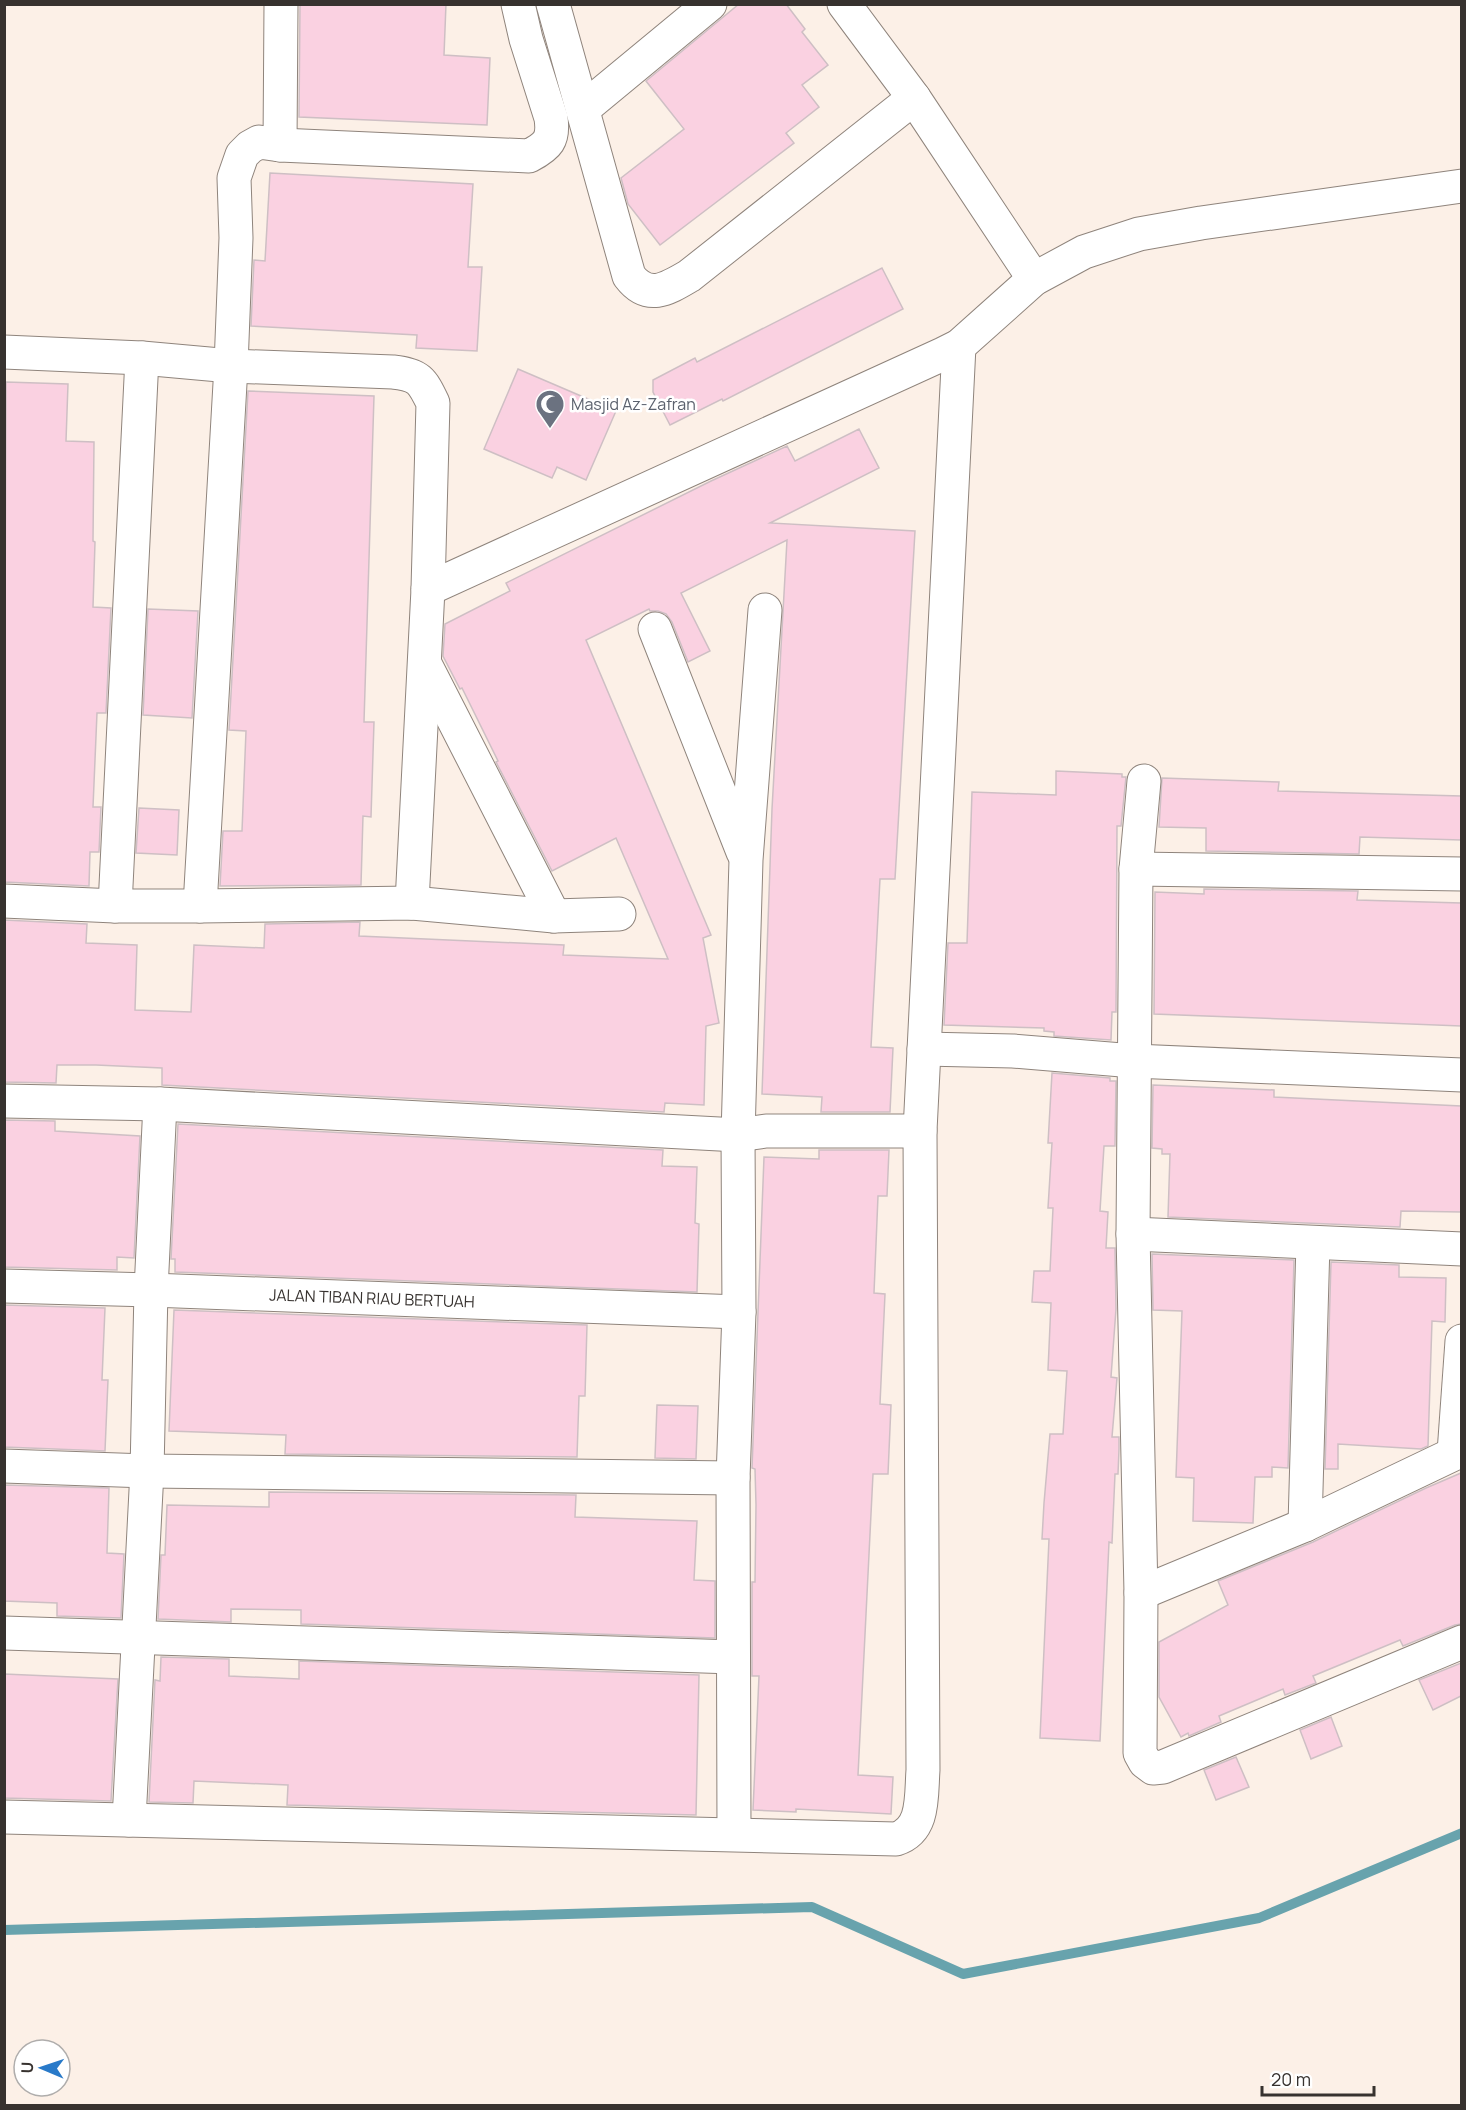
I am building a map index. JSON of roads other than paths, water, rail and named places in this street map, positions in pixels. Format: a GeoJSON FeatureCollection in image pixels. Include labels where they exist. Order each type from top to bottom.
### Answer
{"type":"FeatureCollection","features":[{"type":"Feature","properties":{"kind":"street"},"geometry":{"type":"LineString","coordinates":[[280,145],[281,4]]}},
{"type":"Feature","properties":{"kind":"street"},"geometry":{"type":"LineString","coordinates":[[200,906],[231,366],[236,238],[234,178],[242,156],[250,147],[259,142],[280,145],[529,156],[540,150],[549,142],[553,131],[518,4]]}},
{"type":"Feature","properties":{"kind":"street"},"geometry":{"type":"LineString","coordinates":[[553,4],[629,276],[635,284],[655,291],[666,289],[689,276],[914,98]]}},
{"type":"Feature","properties":{"kind":"street"},"geometry":{"type":"LineString","coordinates":[[583,109],[710,4]]}},
{"type":"Feature","properties":{"kind":"street"},"geometry":{"type":"LineString","coordinates":[[844,4],[914,98],[1034,279]]}},
{"type":"Feature","properties":{"kind":"street"},"geometry":{"type":"LineString","coordinates":[[428,589],[959,346],[1034,279],[1084,252],[1139,234],[1201,223],[1461,186]]}},
{"type":"Feature","properties":{"kind":"street"},"geometry":{"type":"LineString","coordinates":[[4,1817],[896,1839],[906,1836],[919,1819],[923,1770],[920,1131],[959,346]]}},
{"type":"Feature","properties":{"kind":"street"},"geometry":{"type":"LineString","coordinates":[[4,352],[142,358],[231,366],[393,372],[420,378],[433,403],[428,589],[412,903]]}},
{"type":"Feature","properties":{"kind":"street"},"geometry":{"type":"LineString","coordinates":[[115,906],[142,358]]}},
{"type":"Feature","properties":{"kind":"street"},"geometry":{"type":"LineString","coordinates":[[734,1834],[733,1478],[739,1312],[738,1135],[746,860],[765,610]]}},
{"type":"Feature","properties":{"kind":"street"},"geometry":{"type":"LineString","coordinates":[[655,629],[746,860]]}},
{"type":"Feature","properties":{"kind":"street"},"geometry":{"type":"LineString","coordinates":[[424,663],[554,916]]}},
{"type":"Feature","properties":{"kind":"street"},"geometry":{"type":"LineString","coordinates":[[1144,781],[1136,869],[1133,1234],[1141,1593],[1140,1753],[1145,1762],[1153,1768],[1163,1767],[1461,1642]]}},
{"type":"Feature","properties":{"kind":"street"},"geometry":{"type":"LineString","coordinates":[[1136,869],[1461,874]]}},
{"type":"Feature","properties":{"kind":"street"},"geometry":{"type":"LineString","coordinates":[[4,901],[115,906],[412,903],[554,916],[619,914]]}},
{"type":"Feature","properties":{"kind":"street"},"geometry":{"type":"LineString","coordinates":[[924,1049],[1013,1051],[1134,1060],[1461,1075]]}},
{"type":"Feature","properties":{"kind":"street"},"geometry":{"type":"LineString","coordinates":[[4,1101],[160,1104],[738,1135],[766,1131],[920,1131]]}},
{"type":"Feature","properties":{"kind":"street"},"geometry":{"type":"LineString","coordinates":[[129,1820],[147,1471],[151,1290],[160,1104]]}},
{"type":"Feature","properties":{"kind":"street"},"geometry":{"type":"LineString","coordinates":[[1133,1234],[1461,1249]]}},
{"type":"Feature","properties":{"kind":"street"},"geometry":{"type":"LineString","coordinates":[[1305,1525],[1313,1243]]}},
{"type":"Feature","properties":{"kind":"street","name":"JALAN TIBAN RIAU BERTUAH"},"geometry":{"type":"LineString","coordinates":[[4,1286],[739,1312]]}},
{"type":"Feature","properties":{"kind":"street"},"geometry":{"type":"LineString","coordinates":[[1141,1593],[1305,1525],[1458,1451],[1461,1341]]}},
{"type":"Feature","properties":{"kind":"street"},"geometry":{"type":"LineString","coordinates":[[4,1466],[147,1471],[733,1478]]}},
{"type":"Feature","properties":{"kind":"street"},"geometry":{"type":"LineString","coordinates":[[4,1633],[733,1657]]}},
{"type":"Feature","properties":{"kind":"waterway"},"geometry":{"type":"LineString","coordinates":[[4,1930],[812,1907],[963,1974],[1259,1918],[1462,1833]]}},
{"type":"Feature","properties":{"kind":"place","name":"Masjid Az-Zafran"},"geometry":{"type":"Point","coordinates":[550,430]}}]}
